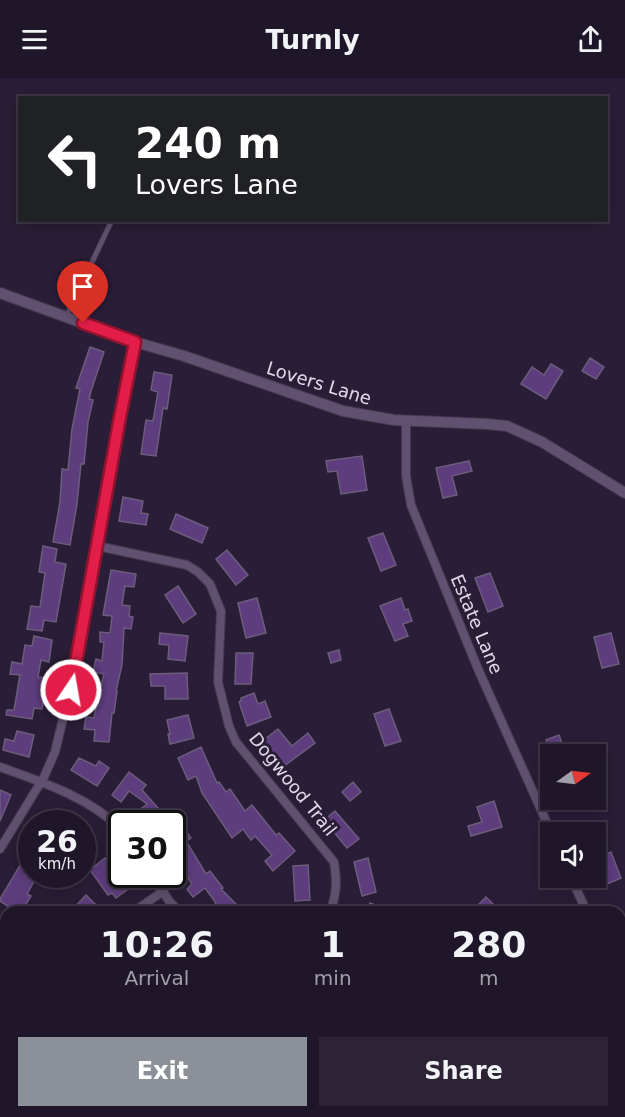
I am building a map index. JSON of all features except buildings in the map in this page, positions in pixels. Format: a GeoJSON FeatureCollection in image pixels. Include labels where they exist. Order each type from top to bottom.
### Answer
{"type":"FeatureCollection","features":[{"type":"Feature","properties":{"kind":"street","name":"Lovers Lane"},"geometry":{"type":"LineString","coordinates":[[0,293],[135,342],[184,356],[343,411],[365,416],[406,420],[507,426],[542,442],[625,493]]}},
{"type":"Feature","properties":{"kind":"street"},"geometry":{"type":"LineString","coordinates":[[0,849],[41,782],[55,752],[71,690],[135,342]]}},
{"type":"Feature","properties":{"kind":"street","name":"Estate Lane"},"geometry":{"type":"LineString","coordinates":[[406,420],[406,476],[411,505],[478,669],[547,822]]}},
{"type":"Feature","properties":{"kind":"street","name":"Dogwood Trail"},"geometry":{"type":"LineString","coordinates":[[97,546],[187,565],[210,584],[221,611],[218,682],[229,726],[236,742],[252,763],[334,862],[337,880],[336,897],[332,906]]}},
{"type":"Feature","properties":{"kind":"street"},"geometry":{"type":"LineString","coordinates":[[0,767],[72,796],[108,819]]}},
{"type":"Feature","properties":{"kind":"street"},"geometry":{"type":"LineString","coordinates":[[160,888],[175,906]]}},
{"type":"Feature","properties":{"kind":"street"},"geometry":{"type":"LineString","coordinates":[[575,888],[583,906]]}},
{"type":"Feature","properties":{"kind":"street"},"geometry":{"type":"LineString","coordinates":[[142,906],[162,892]]}},
{"type":"Feature","properties":{"kind":"lane"},"geometry":{"type":"LineString","coordinates":[[66,317],[111,222]]}},
{"type":"Feature","properties":{"kind":"route"},"geometry":{"type":"LineString","coordinates":[[71,690],[135,342],[83,323]]}}]}
